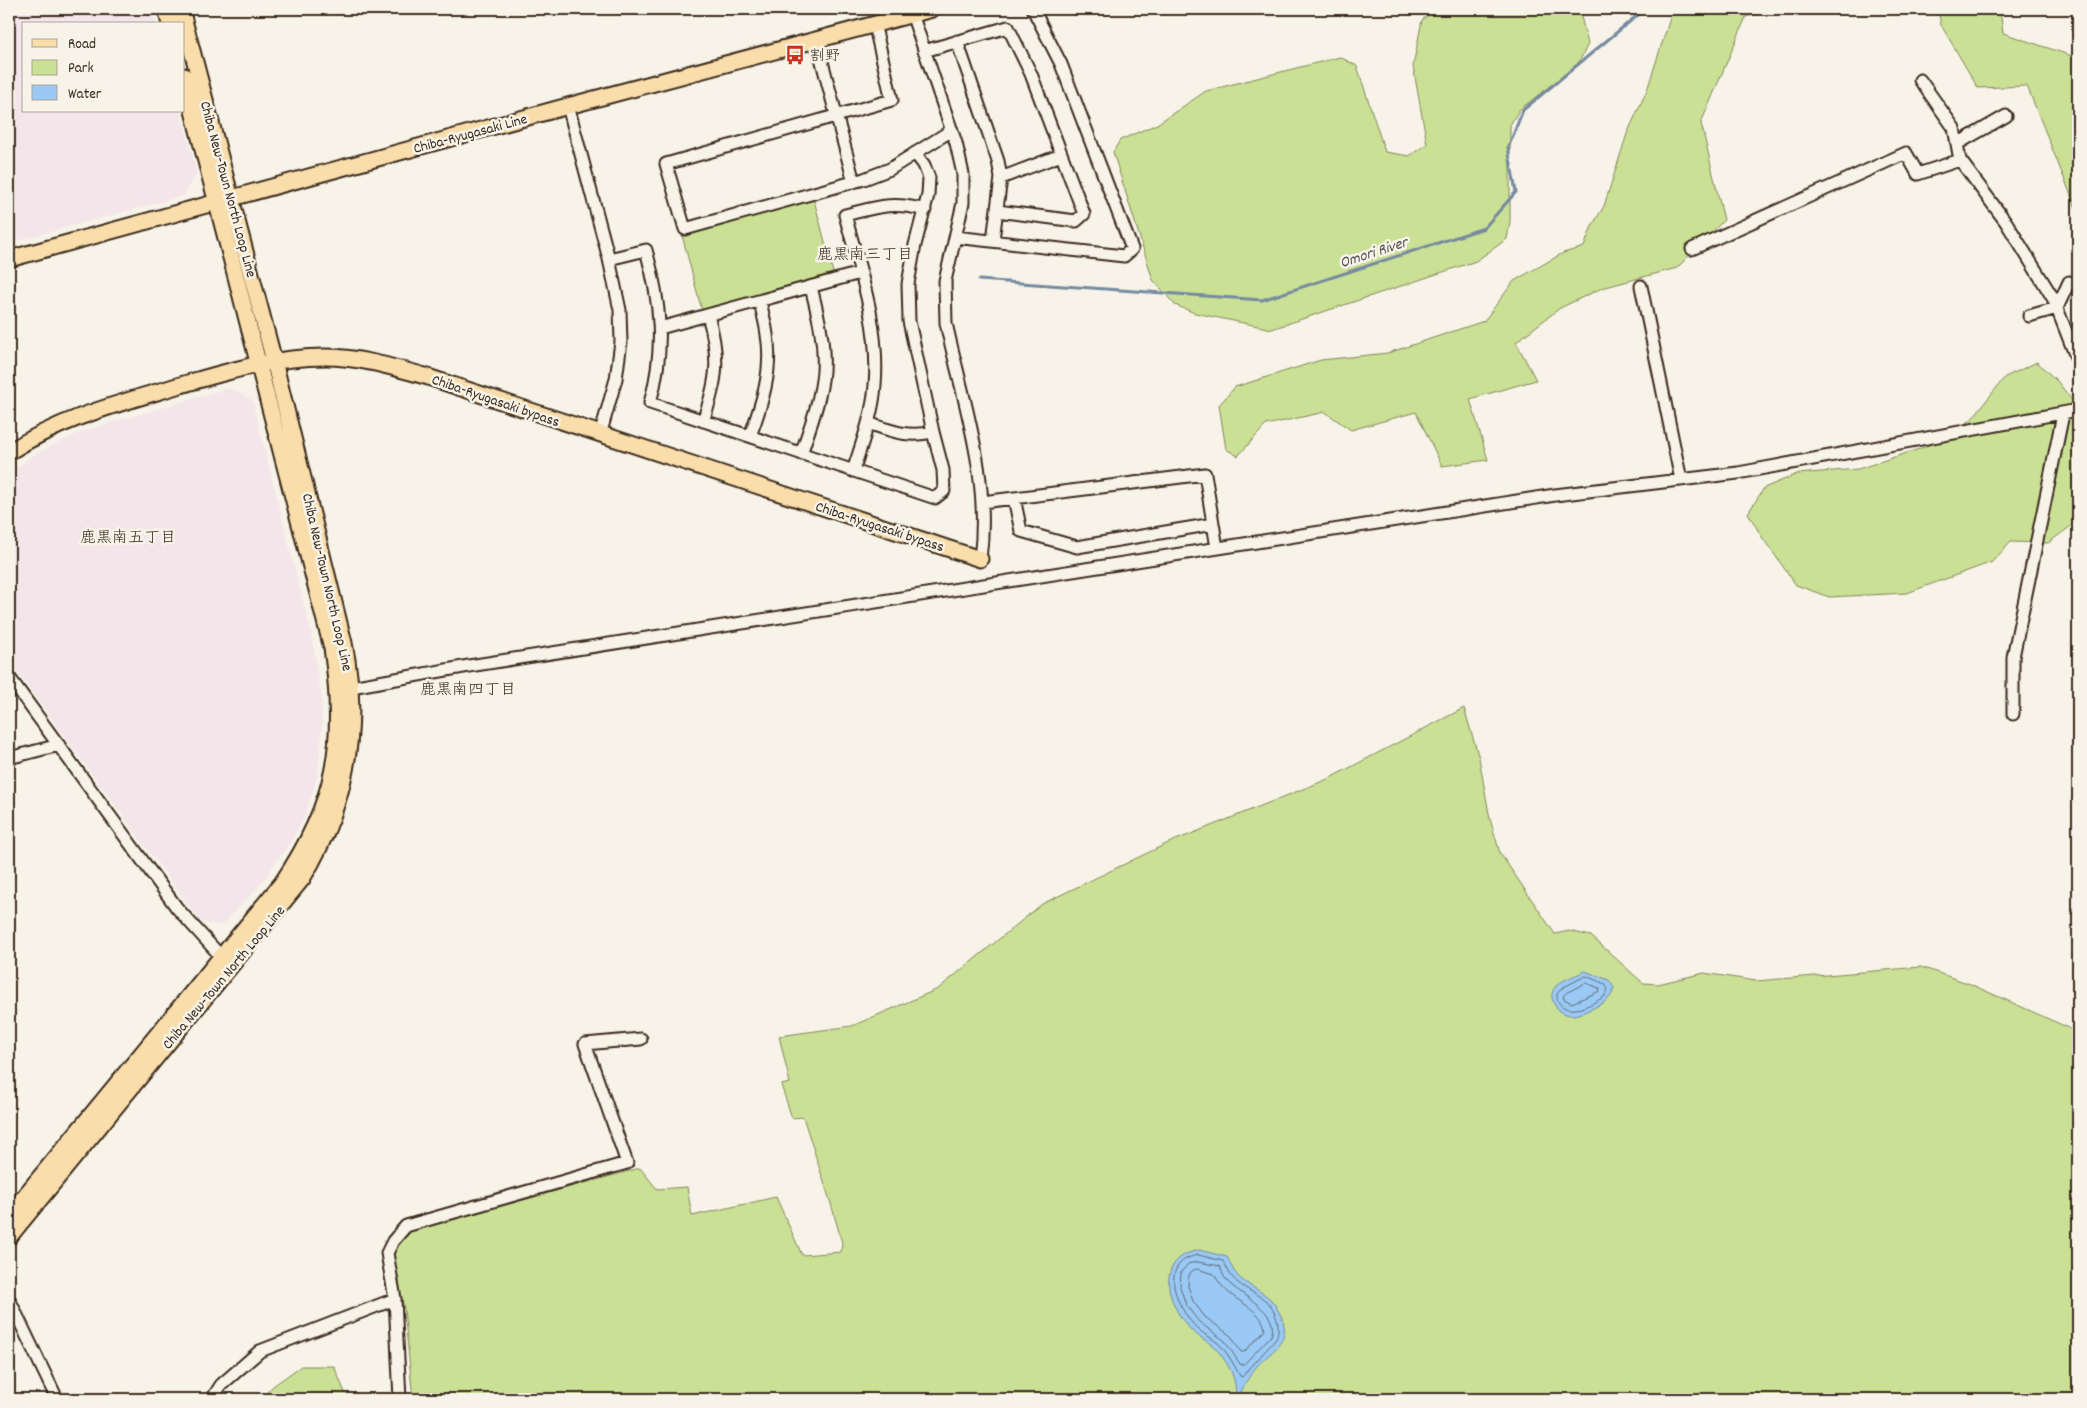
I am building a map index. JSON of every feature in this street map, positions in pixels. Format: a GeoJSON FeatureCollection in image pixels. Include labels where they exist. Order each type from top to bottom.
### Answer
{"type":"FeatureCollection","features":[{"type":"Feature","properties":{"kind":"main road"},"geometry":{"type":"LineString","coordinates":[[166,9],[169,22]]}},
{"type":"Feature","properties":{"kind":"main road","name":"Chiba New-Town North Loop Line"},"geometry":{"type":"LineString","coordinates":[[181,9],[184,22]]}},
{"type":"Feature","properties":{"kind":"main road","name":"Chiba-Ryugasaki Line"},"geometry":{"type":"LineString","coordinates":[[9,259],[874,23],[932,9]]}},
{"type":"Feature","properties":{"kind":"main road","name":"Chiba New-Town North Loop Line"},"geometry":{"type":"LineString","coordinates":[[9,1215],[226,962],[302,879],[329,826],[339,799],[348,756],[352,717],[351,687],[344,643],[224,200],[185,27]]}},
{"type":"Feature","properties":{"kind":"main road","name":"Chiba New-Town North Loop Line"},"geometry":{"type":"LineString","coordinates":[[185,79],[224,200]]}},
{"type":"Feature","properties":{"kind":"main road","name":"Chiba-Ryugasaki bypass"},"geometry":{"type":"LineString","coordinates":[[9,452],[53,426],[80,416],[267,362],[326,357],[378,364],[425,376],[980,559]]}},
{"type":"Feature","properties":{"kind":"main road","name":"Chiba New-Town North Loop Line"},"geometry":{"type":"LineString","coordinates":[[9,1237],[226,962],[282,883],[316,825],[324,806],[334,767],[339,717],[337,681],[332,648],[267,362]]}},
{"type":"Feature","properties":{"kind":"street"},"geometry":{"type":"LineString","coordinates":[[955,237],[1124,256],[1132,249],[1061,64],[1033,9]]}},
{"type":"Feature","properties":{"kind":"street"},"geometry":{"type":"LineString","coordinates":[[912,14],[952,130],[963,174],[963,203],[945,281],[946,323],[980,468],[982,502],[980,559]]}},
{"type":"Feature","properties":{"kind":"street"},"geometry":{"type":"LineString","coordinates":[[874,23],[892,100],[666,164],[685,228],[854,182],[890,170],[952,130]]}},
{"type":"Feature","properties":{"kind":"street"},"geometry":{"type":"LineString","coordinates":[[924,51],[1008,27],[1031,74],[1084,214],[1076,221],[997,211]]}},
{"type":"Feature","properties":{"kind":"street"},"geometry":{"type":"LineString","coordinates":[[816,39],[854,182]]}},
{"type":"Feature","properties":{"kind":"street"},"geometry":{"type":"LineString","coordinates":[[957,41],[992,141],[1001,178],[993,240]]}},
{"type":"Feature","properties":{"kind":"street"},"geometry":{"type":"LineString","coordinates":[[1920,80],[1954,128],[1960,160],[2006,222],[2052,298],[2078,362]]}},
{"type":"Feature","properties":{"kind":"street"},"geometry":{"type":"LineString","coordinates":[[568,106],[609,259],[620,310],[621,342],[616,379],[600,435]]}},
{"type":"Feature","properties":{"kind":"street"},"geometry":{"type":"LineString","coordinates":[[1957,144],[2006,116]]}},
{"type":"Feature","properties":{"kind":"street"},"geometry":{"type":"LineString","coordinates":[[609,259],[646,250],[654,278],[660,328],[660,353],[657,379],[650,403],[935,498],[944,491],[943,470],[909,321],[908,284],[915,245],[928,195],[929,178],[924,164],[916,153]]}},
{"type":"Feature","properties":{"kind":"street"},"geometry":{"type":"LineString","coordinates":[[1692,249],[1906,153],[1918,174],[1960,160]]}},
{"type":"Feature","properties":{"kind":"street"},"geometry":{"type":"LineString","coordinates":[[1001,178],[1061,155]]}},
{"type":"Feature","properties":{"kind":"street"},"geometry":{"type":"LineString","coordinates":[[853,471],[868,423],[875,386],[876,348],[870,310],[845,215],[888,204],[907,205],[925,210]]}},
{"type":"Feature","properties":{"kind":"street"},"geometry":{"type":"LineString","coordinates":[[660,328],[860,273]]}},
{"type":"Feature","properties":{"kind":"street"},"geometry":{"type":"LineString","coordinates":[[2029,316],[2057,308],[2069,282]]}},
{"type":"Feature","properties":{"kind":"street"},"geometry":{"type":"LineString","coordinates":[[1641,286],[1681,480]]}},
{"type":"Feature","properties":{"kind":"street"},"geometry":{"type":"LineString","coordinates":[[802,454],[815,414],[823,372],[821,328],[811,287]]}},
{"type":"Feature","properties":{"kind":"street"},"geometry":{"type":"LineString","coordinates":[[750,436],[762,404],[768,370],[768,336],[760,301]]}},
{"type":"Feature","properties":{"kind":"street"},"geometry":{"type":"LineString","coordinates":[[703,421],[712,396],[717,369],[716,342],[708,315]]}},
{"type":"Feature","properties":{"kind":"street"},"geometry":{"type":"LineString","coordinates":[[351,687],[487,663],[1555,495],[1738,473],[2078,410]]}},
{"type":"Feature","properties":{"kind":"street"},"geometry":{"type":"LineString","coordinates":[[2013,714],[2013,657],[2063,414]]}},
{"type":"Feature","properties":{"kind":"street"},"geometry":{"type":"LineString","coordinates":[[868,423],[906,435],[933,432]]}},
{"type":"Feature","properties":{"kind":"street"},"geometry":{"type":"LineString","coordinates":[[982,502],[1205,474],[1217,548]]}},
{"type":"Feature","properties":{"kind":"street"},"geometry":{"type":"LineString","coordinates":[[1014,498],[1021,531],[1077,547],[1213,524]]}},
{"type":"Feature","properties":{"kind":"street"},"geometry":{"type":"LineString","coordinates":[[9,677],[177,908],[226,962]]}},
{"type":"Feature","properties":{"kind":"street"},"geometry":{"type":"LineString","coordinates":[[9,758],[59,745]]}},
{"type":"Feature","properties":{"kind":"street"},"geometry":{"type":"LineString","coordinates":[[400,1399],[395,1299],[387,1253],[392,1240],[406,1226],[627,1163],[585,1044],[641,1039]]}},
{"type":"Feature","properties":{"kind":"street"},"geometry":{"type":"LineString","coordinates":[[9,1299],[57,1399]]}},
{"type":"Feature","properties":{"kind":"street"},"geometry":{"type":"LineString","coordinates":[[212,1399],[220,1384],[260,1351],[395,1299]]}},
{"type":"Feature","properties":{"kind":"shaded area"},"geometry":{"type":"Polygon","coordinates":[[[9,9],[152,9],[155,22],[22,22],[22,112],[180,112],[197,173],[183,196],[9,243],[9,9]]]}},
{"type":"Feature","properties":{"kind":"shaded area"},"geometry":{"type":"Polygon","coordinates":[[[229,388],[252,400],[311,633],[321,694],[322,726],[318,775],[303,820],[289,844],[259,886],[222,925],[201,922],[9,661],[9,473],[37,453],[83,431],[229,388]]]}},
{"type":"Feature","properties":{"kind":"green space"},"geometry":{"type":"Polygon","coordinates":[[[1435,9],[1579,9],[1588,44],[1578,64],[1519,110],[1510,125],[1510,222],[1507,239],[1476,261],[1272,329],[1195,313],[1175,305],[1153,280],[1113,152],[1120,140],[1157,124],[1206,91],[1340,57],[1357,66],[1385,152],[1409,156],[1427,144],[1413,66],[1422,20],[1435,9]]]}},
{"type":"Feature","properties":{"kind":"green space"},"geometry":{"type":"Polygon","coordinates":[[[1673,9],[1773,9],[1746,17],[1701,123],[1724,220],[1677,268],[1602,288],[1560,308],[1516,342],[1536,380],[1470,399],[1488,460],[1442,466],[1416,412],[1351,430],[1325,412],[1266,425],[1238,456],[1226,449],[1219,405],[1235,387],[1321,360],[1388,353],[1484,321],[1514,281],[1563,253],[1584,247],[1592,226],[1604,206],[1627,134],[1647,90],[1673,9]]]}},
{"type":"Feature","properties":{"kind":"green space"},"geometry":{"type":"Polygon","coordinates":[[[1938,9],[2000,9],[2003,33],[2078,58],[2078,213],[2027,86],[1978,88],[1941,25],[1938,9]]]}},
{"type":"Feature","properties":{"kind":"green space"},"geometry":{"type":"Polygon","coordinates":[[[814,200],[834,276],[702,311],[682,235],[814,200]]]}},
{"type":"Feature","properties":{"kind":"green space"},"geometry":{"type":"Polygon","coordinates":[[[2037,362],[2058,382],[2078,408],[2078,521],[2048,543],[2011,542],[1992,562],[1907,593],[1829,597],[1796,585],[1762,537],[1748,513],[1764,488],[1797,474],[1858,469],[1925,447],[1971,420],[2005,377],[2037,362]]]}},
{"type":"Feature","properties":{"kind":"green space"},"geometry":{"type":"Polygon","coordinates":[[[1464,708],[1479,758],[1490,819],[1500,853],[1555,934],[1569,931],[1591,936],[1643,983],[1658,984],[1704,973],[1756,981],[1921,967],[1970,984],[2078,1032],[2078,1399],[413,1399],[404,1309],[393,1254],[397,1245],[413,1230],[640,1168],[657,1189],[687,1187],[692,1216],[776,1197],[802,1255],[841,1252],[842,1243],[832,1207],[803,1117],[792,1118],[781,1085],[790,1083],[779,1036],[852,1026],[938,989],[1042,904],[1166,844],[1328,779],[1464,708]]]}},
{"type":"Feature","properties":{"kind":"green space"},"geometry":{"type":"Polygon","coordinates":[[[301,1366],[334,1366],[346,1395],[344,1399],[263,1399],[263,1396],[273,1386],[301,1366]]]}},
{"type":"Feature","properties":{"kind":"water"},"geometry":{"type":"Polygon","coordinates":[[[1585,971],[1609,980],[1614,988],[1612,995],[1602,1003],[1580,1014],[1566,1014],[1554,1004],[1552,994],[1554,989],[1563,981],[1585,971]]]}},
{"type":"Feature","properties":{"kind":"water"},"geometry":{"type":"Polygon","coordinates":[[[1199,1250],[1227,1257],[1240,1278],[1271,1300],[1279,1312],[1283,1323],[1284,1334],[1280,1344],[1254,1370],[1244,1386],[1239,1399],[1235,1399],[1234,1379],[1226,1362],[1215,1348],[1191,1330],[1183,1320],[1171,1296],[1170,1273],[1175,1263],[1184,1255],[1199,1250]]]}},
{"type":"Feature","properties":{"kind":"waterway","name":"Omori River"},"geometry":{"type":"LineString","coordinates":[[979,280],[1262,300],[1484,228],[1516,192],[1508,148],[1523,110],[1645,9]]}},
{"type":"Feature","properties":{"kind":"place","name":"割野"},"geometry":{"type":"Point","coordinates":[795,55]}},
{"type":"Feature","properties":{"kind":"district","name":"鹿黒南三丁目"},"geometry":{"type":"Point","coordinates":[865,253]}},
{"type":"Feature","properties":{"kind":"district","name":"鹿黒南五丁目"},"geometry":{"type":"Point","coordinates":[128,536]}},
{"type":"Feature","properties":{"kind":"district","name":"鹿黒南四丁目"},"geometry":{"type":"Point","coordinates":[468,688]}}]}
